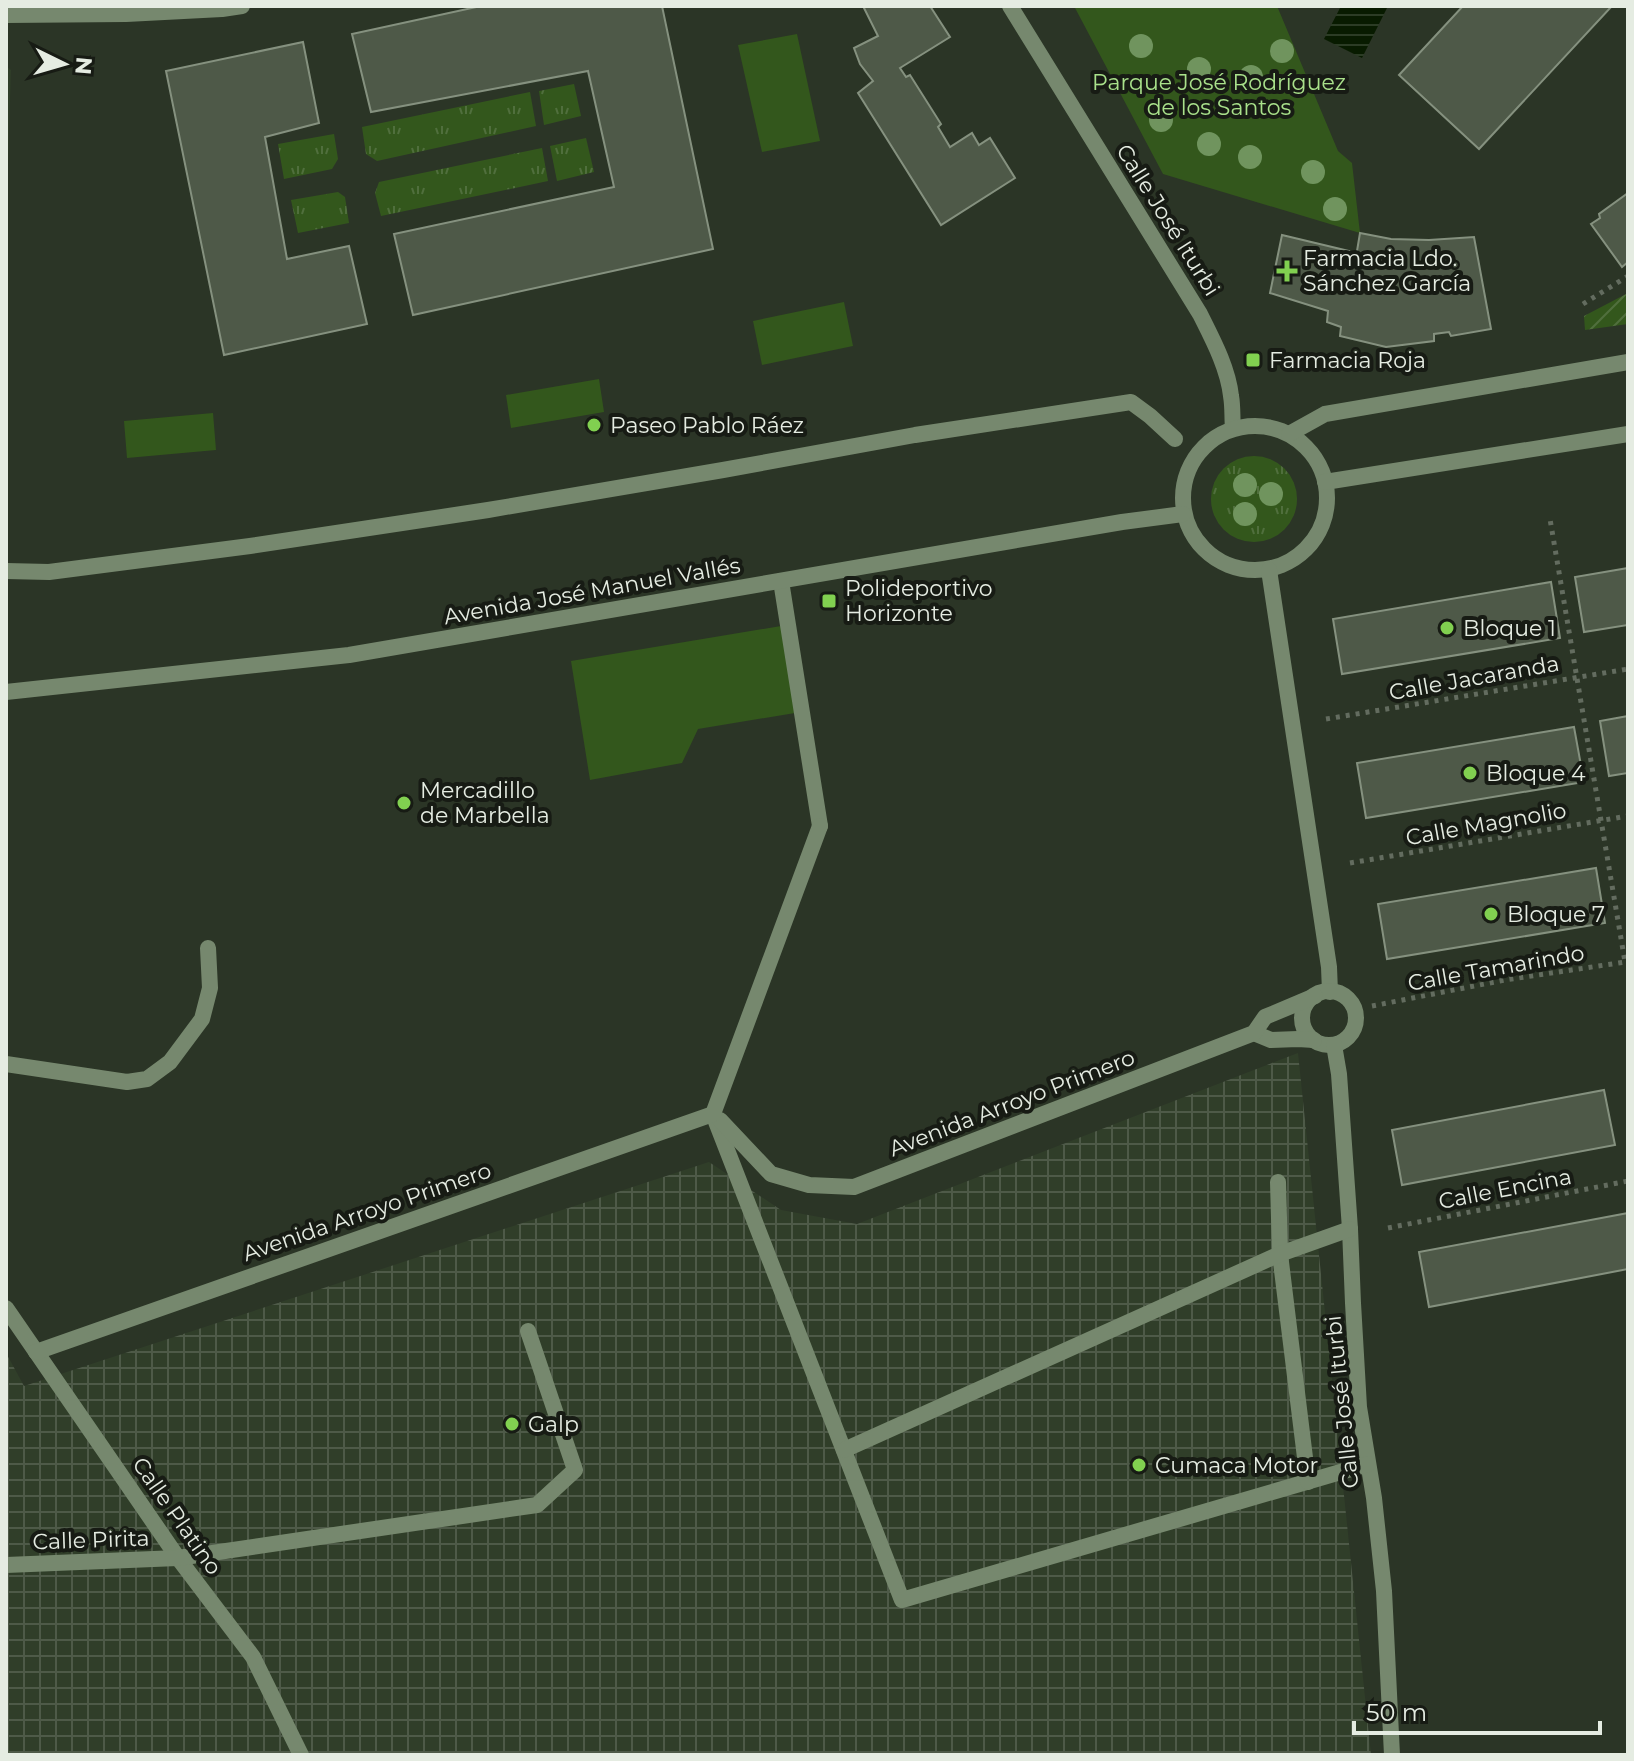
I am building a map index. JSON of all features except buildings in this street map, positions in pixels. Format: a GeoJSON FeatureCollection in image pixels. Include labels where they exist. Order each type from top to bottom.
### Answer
{"type":"FeatureCollection","features":[{"type":"Feature","properties":{"kind":"street"},"geometry":{"type":"LineString","coordinates":[[6,15],[70,10],[174,12],[242,6]]}},
{"type":"Feature","properties":{"kind":"street","name":"Calle José Iturbi"},"geometry":{"type":"LineString","coordinates":[[1010,6],[1200,314],[1227,377],[1232,397],[1233,428]]}},
{"type":"Feature","properties":{"kind":"street"},"geometry":{"type":"LineString","coordinates":[[1289,434],[1325,414],[1628,362]]}},
{"type":"Feature","properties":{"kind":"street"},"geometry":{"type":"LineString","coordinates":[[6,571],[49,572],[280,542],[488,510],[915,435],[1131,402],[1175,439]]}},
{"type":"Feature","properties":{"kind":"street"},"geometry":{"type":"LineString","coordinates":[[1256,426],[1289,434],[1305,446],[1318,463],[1325,482],[1327,506],[1321,528],[1300,554],[1269,570],[1244,571],[1221,563],[1201,547],[1187,526],[1183,514],[1183,484],[1189,468],[1198,453],[1233,428],[1256,426]]}},
{"type":"Feature","properties":{"kind":"street"},"geometry":{"type":"LineString","coordinates":[[1325,482],[1628,434]]}},
{"type":"Feature","properties":{"kind":"street","name":"Avenida José Manuel Vallés"},"geometry":{"type":"LineString","coordinates":[[6,692],[349,655],[1183,514]]}},
{"type":"Feature","properties":{"kind":"street"},"geometry":{"type":"LineString","coordinates":[[1269,570],[1327,951],[1322,994]]}},
{"type":"Feature","properties":{"kind":"street"},"geometry":{"type":"LineString","coordinates":[[781,581],[820,826],[713,1114],[902,1600],[1368,1464]]}},
{"type":"Feature","properties":{"kind":"street"},"geometry":{"type":"LineString","coordinates":[[6,1064],[127,1082],[147,1079],[170,1062],[202,1019],[210,988],[208,948]]}},
{"type":"Feature","properties":{"kind":"street"},"geometry":{"type":"LineString","coordinates":[[1335,992],[1345,996],[1356,1013],[1352,1034],[1334,1045],[1324,1045],[1314,1040],[1306,1033],[1303,1023],[1307,1003],[1322,994],[1335,992]]}},
{"type":"Feature","properties":{"kind":"street","name":"Avenida Arroyo Primero"},"geometry":{"type":"LineString","coordinates":[[36,1352],[713,1114],[771,1174],[809,1185],[854,1187],[1254,1033],[1265,1017],[1322,994]]}},
{"type":"Feature","properties":{"kind":"street"},"geometry":{"type":"LineString","coordinates":[[1254,1033],[1271,1040],[1314,1040]]}},
{"type":"Feature","properties":{"kind":"street","name":"Calle José Iturbi"},"geometry":{"type":"LineString","coordinates":[[1334,1045],[1339,1074],[1350,1229],[1358,1394],[1384,1591],[1392,1755]]}},
{"type":"Feature","properties":{"kind":"street"},"geometry":{"type":"LineString","coordinates":[[1278,1182],[1280,1254],[1308,1482]]}},
{"type":"Feature","properties":{"kind":"street"},"geometry":{"type":"LineString","coordinates":[[844,1450],[1280,1254],[1350,1229]]}},
{"type":"Feature","properties":{"kind":"street","name":"Calle Platino"},"geometry":{"type":"LineString","coordinates":[[6,1308],[178,1558],[253,1657],[301,1755]]}},
{"type":"Feature","properties":{"kind":"street","name":"Calle Pirita"},"geometry":{"type":"LineString","coordinates":[[6,1565],[178,1558],[537,1505],[575,1470],[528,1331]]}},
{"type":"Feature","properties":{"kind":"path"},"geometry":{"type":"LineString","coordinates":[[1583,304],[1628,276]]}},
{"type":"Feature","properties":{"kind":"path"},"geometry":{"type":"LineString","coordinates":[[1550,519],[1601,820]]}},
{"type":"Feature","properties":{"kind":"path","name":"Calle Jacaranda"},"geometry":{"type":"LineString","coordinates":[[1326,719],[1628,669]]}},
{"type":"Feature","properties":{"kind":"path","name":"Calle Magnolio"},"geometry":{"type":"LineString","coordinates":[[1350,863],[1628,816]]}},
{"type":"Feature","properties":{"kind":"path","name":"Calle Tamarindo"},"geometry":{"type":"LineString","coordinates":[[1372,1006],[1505,980],[1625,962],[1601,820]]}},
{"type":"Feature","properties":{"kind":"path","name":"Calle Encina"},"geometry":{"type":"LineString","coordinates":[[1388,1228],[1628,1181]]}},
{"type":"Feature","properties":{"kind":"shaded area"},"geometry":{"type":"Polygon","coordinates":[[[1341,6],[1388,6],[1362,58],[1324,39],[1341,6]]]}},
{"type":"Feature","properties":{"kind":"shaded area"},"geometry":{"type":"Polygon","coordinates":[[[6,66],[11,70],[6,231],[6,66]]]}},
{"type":"Feature","properties":{"kind":"shaded area"},"geometry":{"type":"Polygon","coordinates":[[[1298,1053],[1371,1755],[6,1755],[6,1353],[24,1386],[709,1162],[781,1210],[857,1224],[1298,1053]]]}},
{"type":"Feature","properties":{"kind":"green space","name":"Parque José Rodríguez de los Santos"},"geometry":{"type":"Polygon","coordinates":[[[1074,6],[1277,6],[1338,151],[1352,163],[1360,233],[1163,174],[1074,6]]]}},
{"type":"Feature","properties":{"kind":"green space"},"geometry":{"type":"Polygon","coordinates":[[[797,34],[820,141],[762,152],[738,45],[797,34]]]}},
{"type":"Feature","properties":{"kind":"green space"},"geometry":{"type":"Polygon","coordinates":[[[574,84],[581,116],[544,125],[539,91],[574,84]]]}},
{"type":"Feature","properties":{"kind":"green space"},"geometry":{"type":"Polygon","coordinates":[[[530,92],[536,126],[377,161],[366,154],[362,127],[530,92]]]}},
{"type":"Feature","properties":{"kind":"green space"},"geometry":{"type":"Polygon","coordinates":[[[334,134],[338,159],[332,169],[284,179],[278,144],[334,134]]]}},
{"type":"Feature","properties":{"kind":"green space"},"geometry":{"type":"Polygon","coordinates":[[[586,138],[594,172],[557,181],[550,146],[586,138]]]}},
{"type":"Feature","properties":{"kind":"green space"},"geometry":{"type":"Polygon","coordinates":[[[542,148],[548,181],[381,216],[375,193],[379,182],[542,148]]]}},
{"type":"Feature","properties":{"kind":"green space"},"geometry":{"type":"Polygon","coordinates":[[[338,192],[345,197],[349,223],[298,233],[291,200],[338,192]]]}},
{"type":"Feature","properties":{"kind":"green space"},"geometry":{"type":"Polygon","coordinates":[[[1628,293],[1628,324],[1585,330],[1584,316],[1628,293]]]}},
{"type":"Feature","properties":{"kind":"green space"},"geometry":{"type":"Polygon","coordinates":[[[844,302],[853,346],[762,365],[753,321],[844,302]]]}},
{"type":"Feature","properties":{"kind":"green space"},"geometry":{"type":"Polygon","coordinates":[[[599,379],[604,412],[511,428],[506,395],[599,379]]]}},
{"type":"Feature","properties":{"kind":"green space"},"geometry":{"type":"Polygon","coordinates":[[[213,413],[216,450],[127,458],[124,421],[213,413]]]}},
{"type":"Feature","properties":{"kind":"green space"},"geometry":{"type":"Polygon","coordinates":[[[1254,456],[1271,459],[1285,468],[1294,482],[1297,499],[1294,516],[1285,530],[1271,539],[1254,542],[1237,539],[1223,530],[1214,516],[1211,499],[1214,482],[1223,468],[1237,459],[1254,456]]]}},
{"type":"Feature","properties":{"kind":"green space"},"geometry":{"type":"Polygon","coordinates":[[[781,626],[795,713],[698,729],[682,763],[590,780],[571,661],[781,626]]]}},
{"type":"Feature","properties":{"kind":"place","name":"Farmacia Ldo. Sánchez García"},"geometry":{"type":"Point","coordinates":[1287,271]}},
{"type":"Feature","properties":{"kind":"place","name":"Farmacia Roja"},"geometry":{"type":"Point","coordinates":[1253,360]}},
{"type":"Feature","properties":{"kind":"place","name":"Paseo Pablo Ráez"},"geometry":{"type":"Point","coordinates":[594,425]}},
{"type":"Feature","properties":{"kind":"place","name":"Polideportivo Horizonte"},"geometry":{"type":"Point","coordinates":[829,601]}},
{"type":"Feature","properties":{"kind":"place","name":"Bloque 1"},"geometry":{"type":"Point","coordinates":[1447,628]}},
{"type":"Feature","properties":{"kind":"place","name":"Bloque 4"},"geometry":{"type":"Point","coordinates":[1470,773]}},
{"type":"Feature","properties":{"kind":"place","name":"Mercadillo de Marbella"},"geometry":{"type":"Point","coordinates":[404,803]}},
{"type":"Feature","properties":{"kind":"place","name":"Bloque 7"},"geometry":{"type":"Point","coordinates":[1491,914]}},
{"type":"Feature","properties":{"kind":"place","name":"Galp"},"geometry":{"type":"Point","coordinates":[512,1424]}},
{"type":"Feature","properties":{"kind":"place","name":"Cumaca Motor"},"geometry":{"type":"Point","coordinates":[1139,1465]}}]}
